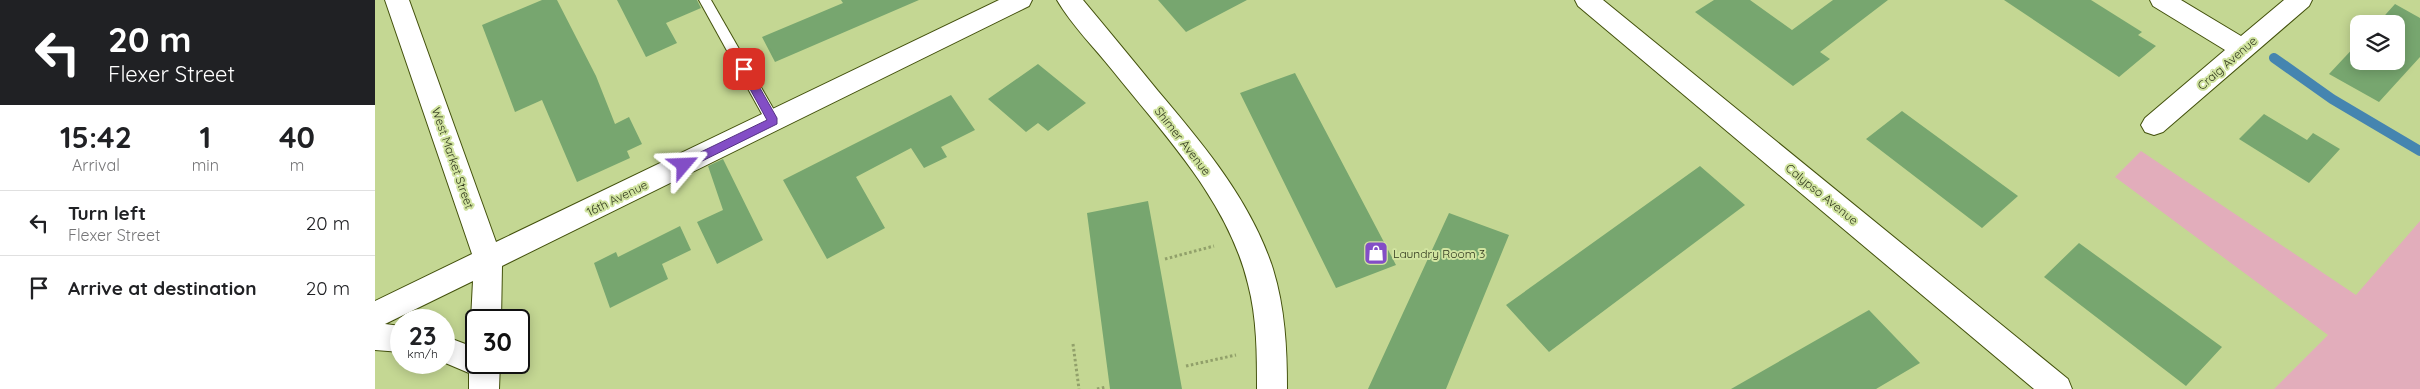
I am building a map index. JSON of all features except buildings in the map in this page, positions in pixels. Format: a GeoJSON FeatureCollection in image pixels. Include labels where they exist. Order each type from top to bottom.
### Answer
{"type":"FeatureCollection","features":[{"type":"Feature","properties":{"kind":"street","name":"West Market Street"},"geometry":{"type":"LineString","coordinates":[[397,0],[489,260],[487,309]]}},
{"type":"Feature","properties":{"kind":"street","name":"Shimer Avenue"},"geometry":{"type":"LineString","coordinates":[[1069,0],[1205,166],[1230,205],[1252,251],[1262,283],[1269,325],[1272,389]]}},
{"type":"Feature","properties":{"kind":"street","name":"Calypso Avenue"},"geometry":{"type":"LineString","coordinates":[[1587,0],[2057,389]]}},
{"type":"Feature","properties":{"kind":"street"},"geometry":{"type":"LineString","coordinates":[[2162,0],[2242,49]]}},
{"type":"Feature","properties":{"kind":"street","name":"Craig Avenue"},"geometry":{"type":"LineString","coordinates":[[2154,125],[2300,0]]}},
{"type":"Feature","properties":{"kind":"street","name":"16th Avenue"},"geometry":{"type":"LineString","coordinates":[[375,315],[1017,1]]}},
{"type":"Feature","properties":{"kind":"street"},"geometry":{"type":"LineString","coordinates":[[375,337],[390,338]]}},
{"type":"Feature","properties":{"kind":"lane"},"geometry":{"type":"LineString","coordinates":[[705,0],[773,121]]}},
{"type":"Feature","properties":{"kind":"path"},"geometry":{"type":"LineString","coordinates":[[1165,259],[1214,246]]}},
{"type":"Feature","properties":{"kind":"path"},"geometry":{"type":"LineString","coordinates":[[1073,344],[1079,389]]}},
{"type":"Feature","properties":{"kind":"path"},"geometry":{"type":"LineString","coordinates":[[1186,366],[1236,355]]}},
{"type":"Feature","properties":{"kind":"path"},"geometry":{"type":"LineString","coordinates":[[1097,389],[1106,387]]}},
{"type":"Feature","properties":{"kind":"shaded area"},"geometry":{"type":"Polygon","coordinates":[[[2141,151],[2356,295],[2420,221],[2420,389],[2274,389],[2328,335],[2115,177],[2141,151]]]}},
{"type":"Feature","properties":{"kind":"waterway"},"geometry":{"type":"LineString","coordinates":[[2274,58],[2332,99],[2420,151]]}},
{"type":"Feature","properties":{"kind":"place","name":"Laundry Room 3"},"geometry":{"type":"Point","coordinates":[1376,253]}},
{"type":"Feature","properties":{"kind":"route"},"geometry":{"type":"LineString","coordinates":[[684,165],[773,121],[744,69]]}}]}
